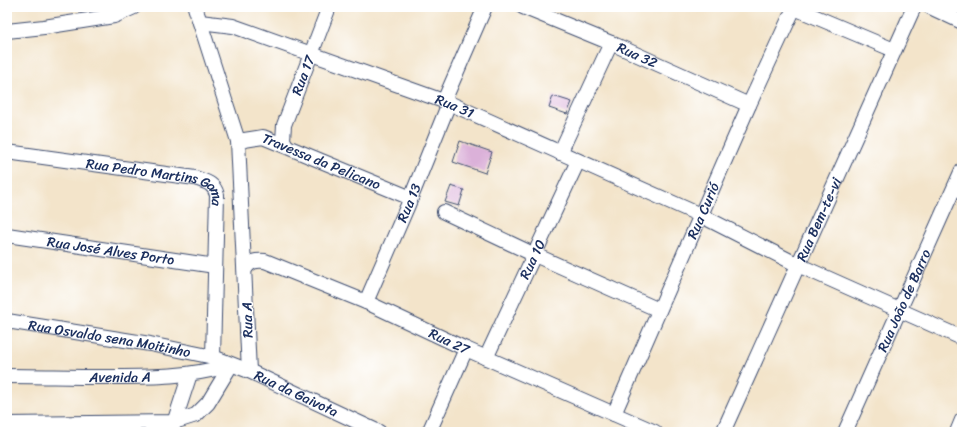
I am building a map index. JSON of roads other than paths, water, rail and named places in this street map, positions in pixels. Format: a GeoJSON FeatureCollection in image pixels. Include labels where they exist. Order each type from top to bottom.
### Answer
{"type":"FeatureCollection","features":[{"type":"Feature","properties":{"kind":"street"},"geometry":{"type":"LineString","coordinates":[[7,31],[114,16],[134,7]]}},
{"type":"Feature","properties":{"kind":"street"},"geometry":{"type":"LineString","coordinates":[[195,7],[238,141],[245,269]]}},
{"type":"Feature","properties":{"kind":"street","name":"Rua 17"},"geometry":{"type":"LineString","coordinates":[[286,145],[283,140],[284,125],[329,7]]}},
{"type":"Feature","properties":{"kind":"street","name":"Rua 13"},"geometry":{"type":"LineString","coordinates":[[366,302],[411,198],[485,7]]}},
{"type":"Feature","properties":{"kind":"street","name":"Rua 32"},"geometry":{"type":"LineString","coordinates":[[523,7],[611,43],[749,105]]}},
{"type":"Feature","properties":{"kind":"street","name":"Rua Bem-te-vi"},"geometry":{"type":"LineString","coordinates":[[723,432],[914,7]]}},
{"type":"Feature","properties":{"kind":"street"},"geometry":{"type":"LineString","coordinates":[[930,7],[962,22]]}},
{"type":"Feature","properties":{"kind":"street"},"geometry":{"type":"LineString","coordinates":[[793,8],[894,50]]}},
{"type":"Feature","properties":{"kind":"street","name":"Rua Curió"},"geometry":{"type":"LineString","coordinates":[[614,414],[700,215],[793,8]]}},
{"type":"Feature","properties":{"kind":"street","name":"Rua 31"},"geometry":{"type":"LineString","coordinates":[[200,22],[233,26],[447,102],[700,215],[798,265],[962,338]]}},
{"type":"Feature","properties":{"kind":"street"},"geometry":{"type":"LineString","coordinates":[[560,153],[611,43]]}},
{"type":"Feature","properties":{"kind":"street","name":"Travessa da Pelicano"},"geometry":{"type":"LineString","coordinates":[[238,141],[263,137],[286,145],[411,198]]}},
{"type":"Feature","properties":{"kind":"street","name":"Rua Pedro Martins Gama"},"geometry":{"type":"LineString","coordinates":[[7,152],[195,178],[208,182],[215,188],[217,196],[213,357]]}},
{"type":"Feature","properties":{"kind":"street","name":"Rua 10"},"geometry":{"type":"LineString","coordinates":[[486,358],[578,161]]}},
{"type":"Feature","properties":{"kind":"street","name":"Rua João de Barro"},"geometry":{"type":"LineString","coordinates":[[845,432],[962,170]]}},
{"type":"Feature","properties":{"kind":"street"},"geometry":{"type":"LineString","coordinates":[[444,212],[659,310]]}},
{"type":"Feature","properties":{"kind":"street","name":"Rua José Alves Porto"},"geometry":{"type":"LineString","coordinates":[[7,235],[215,266]]}},
{"type":"Feature","properties":{"kind":"street","name":"Rua 27"},"geometry":{"type":"LineString","coordinates":[[245,269],[248,264],[252,262],[258,260],[265,261],[366,302],[486,358],[655,432]]}},
{"type":"Feature","properties":{"kind":"street","name":"Rua A"},"geometry":{"type":"LineString","coordinates":[[245,269],[249,371]]}},
{"type":"Feature","properties":{"kind":"street","name":"Rua Osvaldo sena Moitinho"},"geometry":{"type":"LineString","coordinates":[[7,321],[150,344],[213,357]]}},
{"type":"Feature","properties":{"kind":"street"},"geometry":{"type":"LineString","coordinates":[[429,432],[466,349]]}},
{"type":"Feature","properties":{"kind":"street","name":"Rua da Gaivota"},"geometry":{"type":"LineString","coordinates":[[213,357],[249,371],[379,432]]}},
{"type":"Feature","properties":{"kind":"street"},"geometry":{"type":"LineString","coordinates":[[7,424],[173,427],[196,415],[208,403],[231,365]]}},
{"type":"Feature","properties":{"kind":"street","name":"Avenida A"},"geometry":{"type":"LineString","coordinates":[[7,376],[154,378],[209,371],[231,365]]}},
{"type":"Feature","properties":{"kind":"street"},"geometry":{"type":"LineString","coordinates":[[173,427],[190,374]]}},
{"type":"Feature","properties":{"kind":"street"},"geometry":{"type":"LineString","coordinates":[[957,432],[962,420]]}}]}
